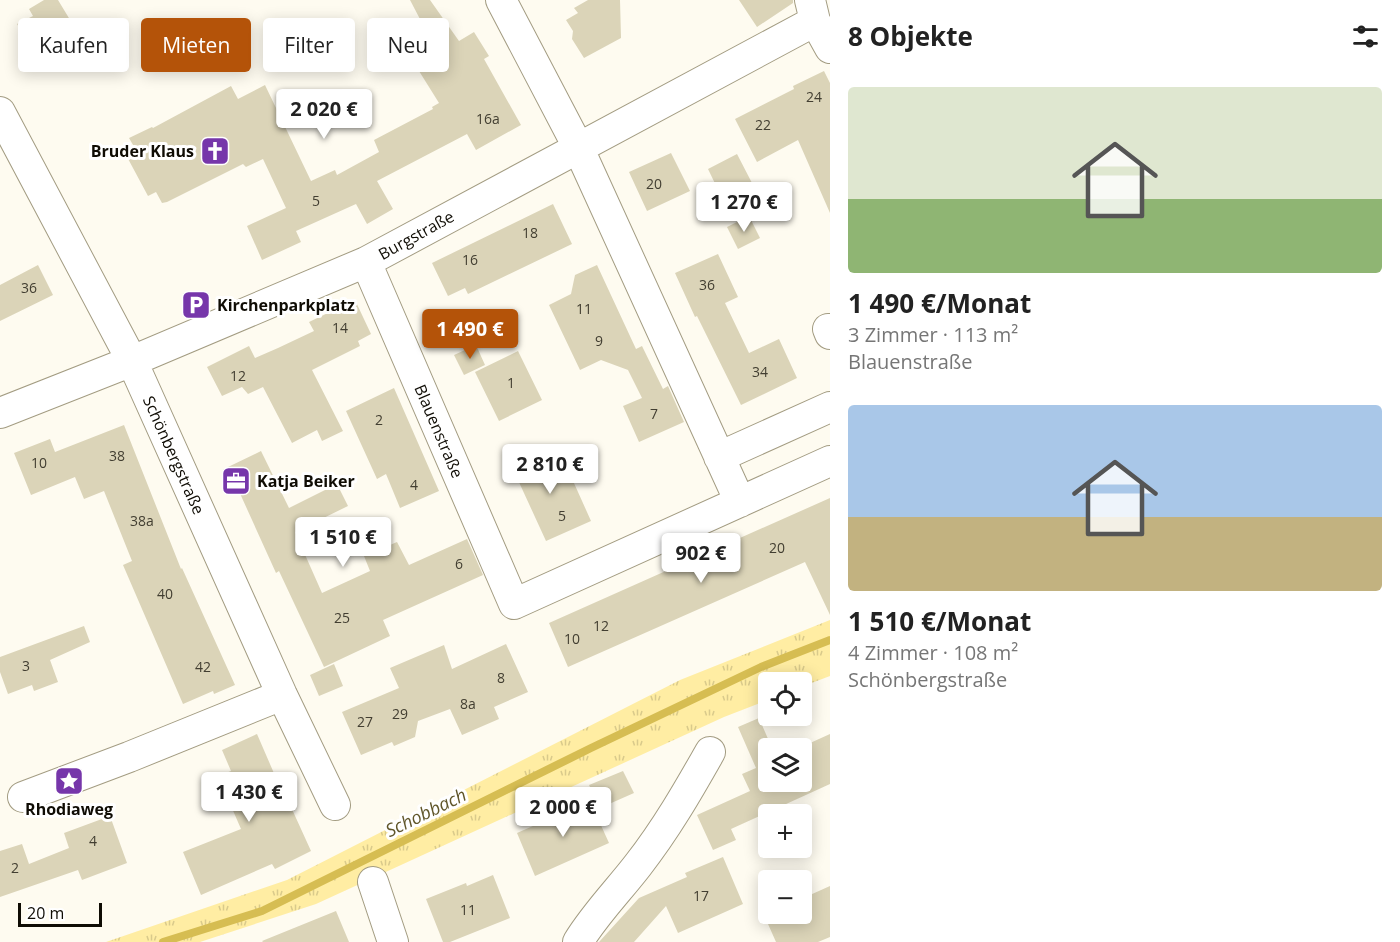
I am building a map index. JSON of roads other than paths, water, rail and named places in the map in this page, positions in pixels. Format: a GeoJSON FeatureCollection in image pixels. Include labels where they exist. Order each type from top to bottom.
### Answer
{"type":"FeatureCollection","features":[{"type":"Feature","properties":{"kind":"street"},"geometry":{"type":"LineString","coordinates":[[501,0],[578,147],[740,502]]}},
{"type":"Feature","properties":{"kind":"street","name":"Burgstraße"},"geometry":{"type":"LineString","coordinates":[[0,413],[132,361],[366,262],[578,147],[813,11],[830,48]]}},
{"type":"Feature","properties":{"kind":"street","name":"Schönbergstraße"},"geometry":{"type":"LineString","coordinates":[[0,112],[132,361],[282,695],[335,805]]}},
{"type":"Feature","properties":{"kind":"street","name":"Blauenstraße"},"geometry":{"type":"LineString","coordinates":[[366,262],[514,604],[830,461]]}},
{"type":"Feature","properties":{"kind":"street"},"geometry":{"type":"LineString","coordinates":[[719,457],[830,407]]}},
{"type":"Feature","properties":{"kind":"street"},"geometry":{"type":"LineString","coordinates":[[22,797],[129,757],[282,695]]}},
{"type":"Feature","properties":{"kind":"street"},"geometry":{"type":"LineString","coordinates":[[578,942],[586,928],[670,824],[710,752]]}},
{"type":"Feature","properties":{"kind":"street"},"geometry":{"type":"LineString","coordinates":[[373,882],[393,942]]}},
{"type":"Feature","properties":{"kind":"waterway","name":"Schobbach"},"geometry":{"type":"LineString","coordinates":[[163,942],[262,911],[591,748],[761,667],[830,640]]}},
{"type":"Feature","properties":{"kind":"place","name":"Bruder Klaus"},"geometry":{"type":"Point","coordinates":[215,151]}},
{"type":"Feature","properties":{"kind":"place","name":"Kirchenparkplatz"},"geometry":{"type":"Point","coordinates":[196,305]}},
{"type":"Feature","properties":{"kind":"place","name":"Katja Beiker"},"geometry":{"type":"Point","coordinates":[236,481]}},
{"type":"Feature","properties":{"kind":"place","name":"Rhodiaweg"},"geometry":{"type":"Point","coordinates":[69,781]}}]}
